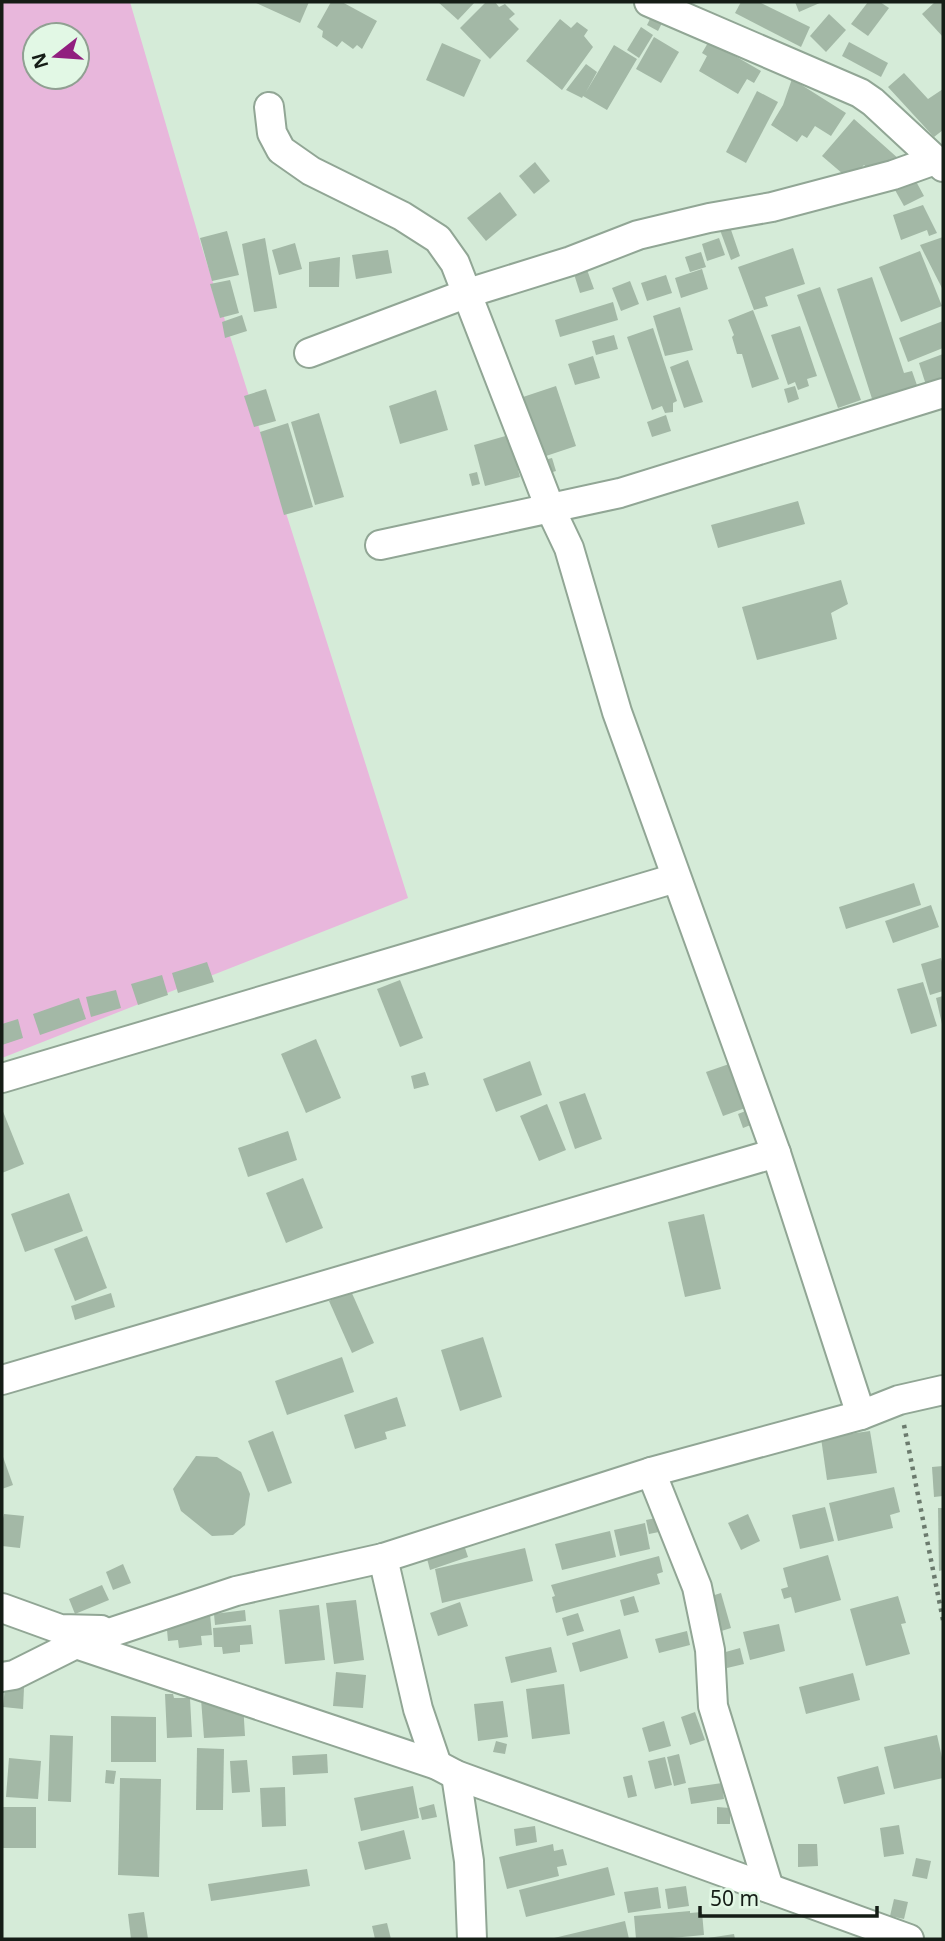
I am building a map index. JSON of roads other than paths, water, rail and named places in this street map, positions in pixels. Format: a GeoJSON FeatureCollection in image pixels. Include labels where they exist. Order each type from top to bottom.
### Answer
{"type":"FeatureCollection","features":[{"type":"Feature","properties":{"kind":"street"},"geometry":{"type":"LineString","coordinates":[[649,2],[860,93],[939,163]]}},
{"type":"Feature","properties":{"kind":"street"},"geometry":{"type":"LineString","coordinates":[[268,107],[272,133],[281,150],[311,172],[402,216],[438,239],[455,263],[550,508],[569,548],[617,712],[776,1153],[861,1415]]}},
{"type":"Feature","properties":{"kind":"street"},"geometry":{"type":"LineString","coordinates":[[309,353],[468,293],[571,261],[638,235],[709,218],[772,207],[939,163]]}},
{"type":"Feature","properties":{"kind":"street"},"geometry":{"type":"LineString","coordinates":[[380,545],[620,493],[943,393]]}},
{"type":"Feature","properties":{"kind":"street"},"geometry":{"type":"LineString","coordinates":[[2,1078],[676,878]]}},
{"type":"Feature","properties":{"kind":"street"},"geometry":{"type":"LineString","coordinates":[[2,1380],[776,1153]]}},
{"type":"Feature","properties":{"kind":"street"},"geometry":{"type":"LineString","coordinates":[[2,1677],[14,1675],[76,1644],[111,1631],[236,1591],[383,1558],[651,1472],[861,1415],[899,1400],[943,1390]]}},
{"type":"Feature","properties":{"kind":"street"},"geometry":{"type":"LineString","coordinates":[[651,1472],[697,1587],[710,1650],[713,1706],[769,1888]]}},
{"type":"Feature","properties":{"kind":"street"},"geometry":{"type":"LineString","coordinates":[[383,1558],[418,1709],[447,1770],[469,1861],[472,1939]]}},
{"type":"Feature","properties":{"kind":"street"},"geometry":{"type":"LineString","coordinates":[[2,1608],[60,1629],[111,1631]]}},
{"type":"Feature","properties":{"kind":"street"},"geometry":{"type":"LineString","coordinates":[[76,1644],[447,1770],[908,1939]]}}]}
